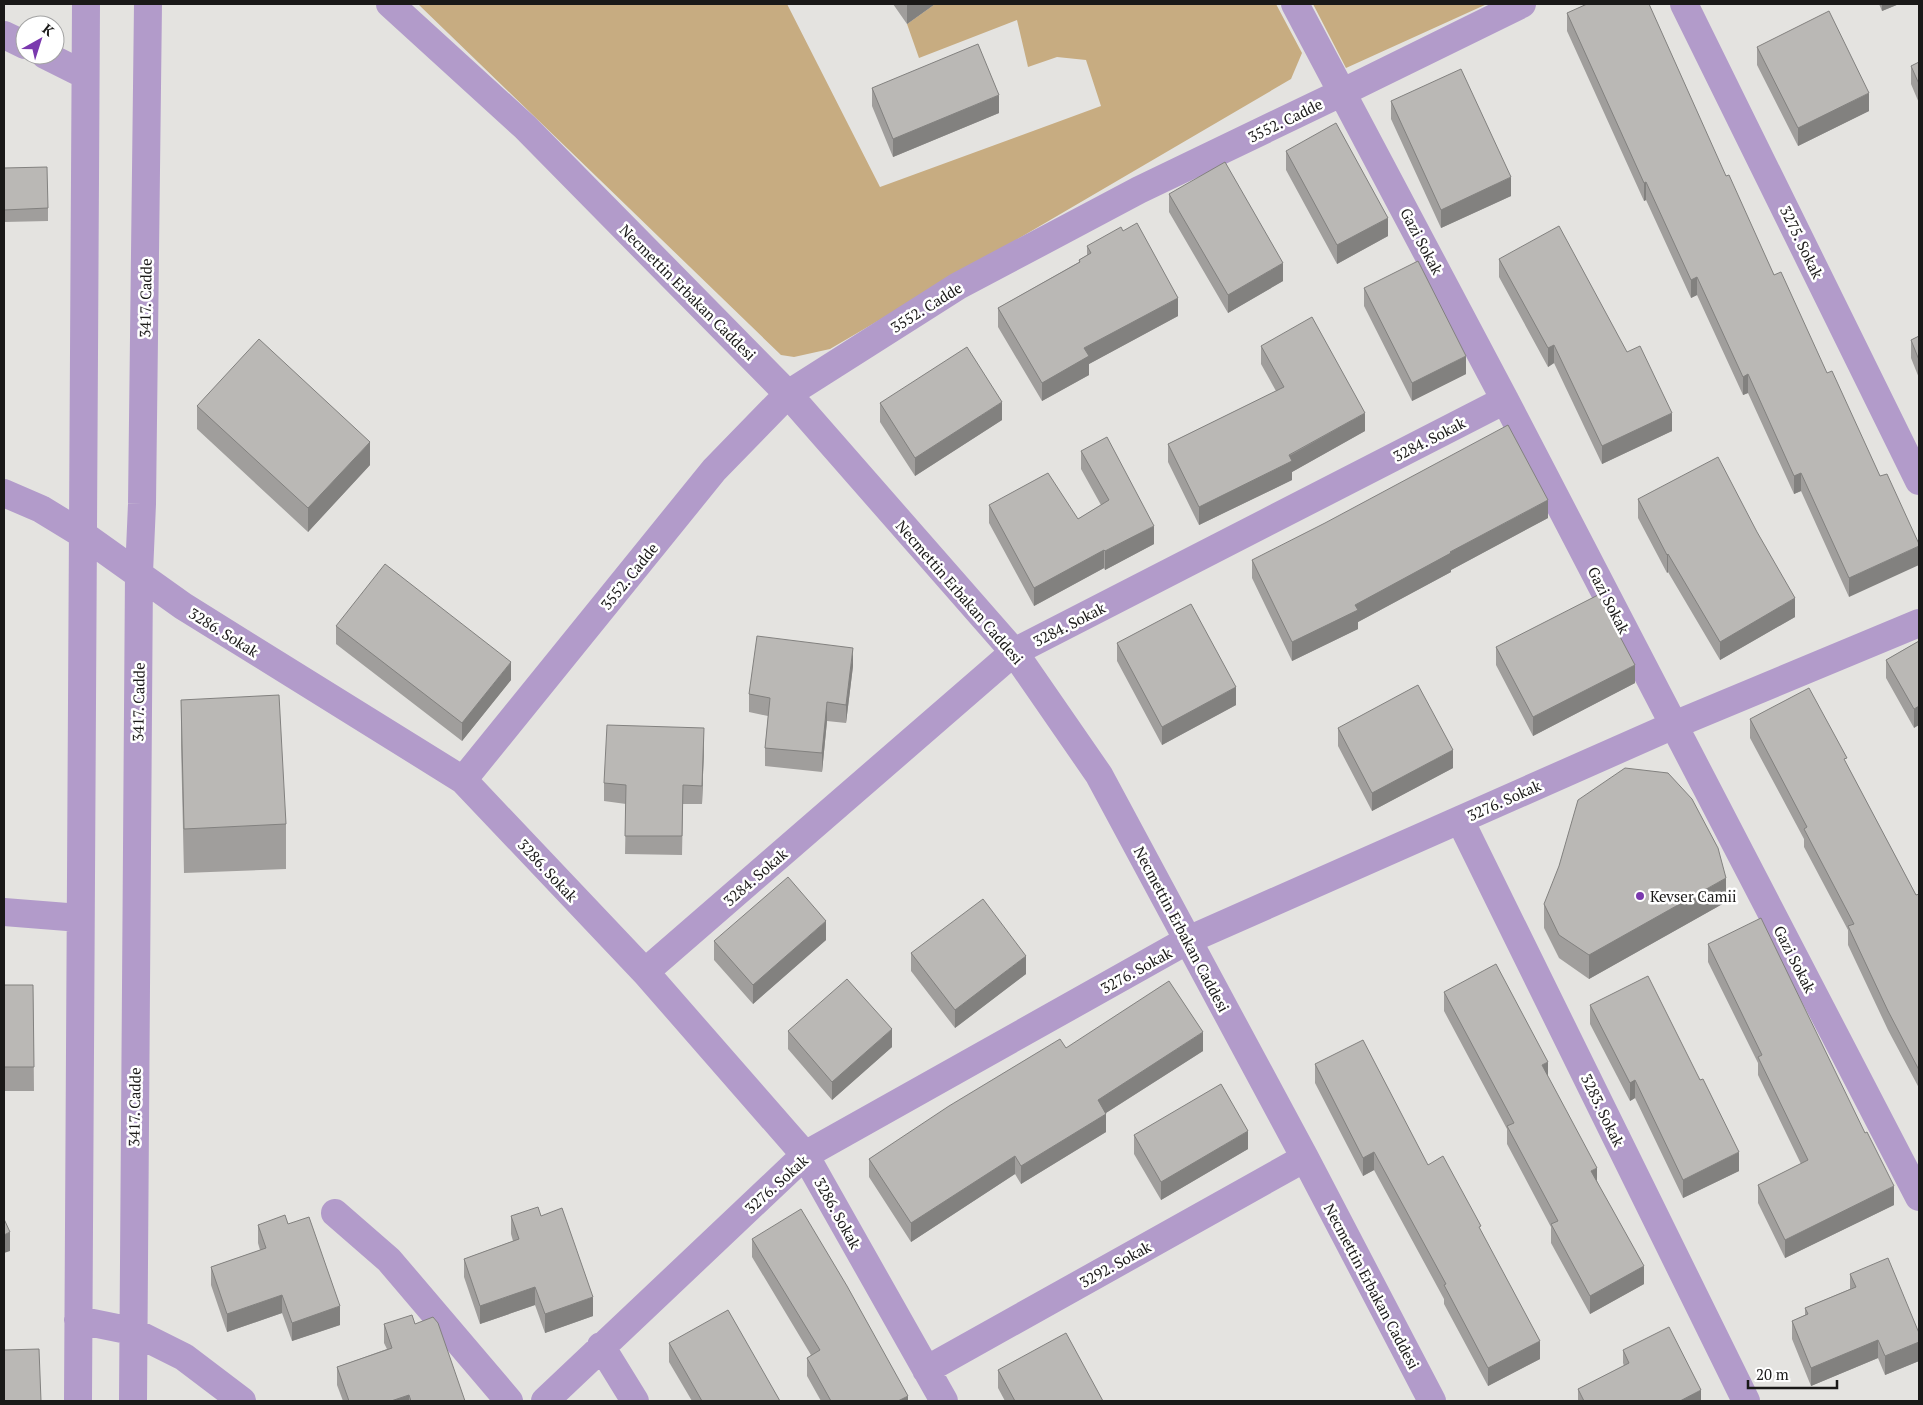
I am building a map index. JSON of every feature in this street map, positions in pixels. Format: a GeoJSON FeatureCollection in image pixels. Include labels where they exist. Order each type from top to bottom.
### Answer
{"type":"FeatureCollection","features":[{"type":"Feature","properties":{"kind":"street"},"geometry":{"type":"LineString","coordinates":[[78,1401],[86,4]]}},
{"type":"Feature","properties":{"kind":"street","name":"3417. Cadde"},"geometry":{"type":"LineString","coordinates":[[133,1401],[139,573],[142,504],[148,4]]}},
{"type":"Feature","properties":{"kind":"street","name":"Necmettin Erbakan Caddesi"},"geometry":{"type":"LineString","coordinates":[[390,4],[525,127],[788,394],[1014,652],[1099,776],[1432,1401]]}},
{"type":"Feature","properties":{"kind":"street","name":"Gazi Sokak"},"geometry":{"type":"LineString","coordinates":[[1296,4],[1505,400],[1919,1197]]}},
{"type":"Feature","properties":{"kind":"street","name":"3552. Cadde"},"geometry":{"type":"LineString","coordinates":[[463,780],[714,470],[788,394],[958,286],[1139,190],[1522,4]]}},
{"type":"Feature","properties":{"kind":"street","name":"3275. Sokak"},"geometry":{"type":"LineString","coordinates":[[1684,4],[1919,481]]}},
{"type":"Feature","properties":{"kind":"street"},"geometry":{"type":"LineString","coordinates":[[65,65],[85,75]]}},
{"type":"Feature","properties":{"kind":"street","name":"3284. Sokak"},"geometry":{"type":"LineString","coordinates":[[645,972],[1014,652],[1505,400]]}},
{"type":"Feature","properties":{"kind":"street","name":"3286. Sokak"},"geometry":{"type":"LineString","coordinates":[[4,493],[41,509],[82,534],[183,606],[463,780],[645,972],[805,1155],[944,1401]]}},
{"type":"Feature","properties":{"kind":"street","name":"3276. Sokak"},"geometry":{"type":"LineString","coordinates":[[545,1401],[805,1155],[1188,940],[1674,725],[1919,622]]}},
{"type":"Feature","properties":{"kind":"street","name":"3283. Sokak"},"geometry":{"type":"LineString","coordinates":[[1460,820],[1746,1401]]}},
{"type":"Feature","properties":{"kind":"street"},"geometry":{"type":"LineString","coordinates":[[4,912],[80,918]]}},
{"type":"Feature","properties":{"kind":"street","name":"3292. Sokak"},"geometry":{"type":"LineString","coordinates":[[926,1370],[1304,1158]]}},
{"type":"Feature","properties":{"kind":"street"},"geometry":{"type":"LineString","coordinates":[[334,1213],[389,1260],[509,1401]]}},
{"type":"Feature","properties":{"kind":"street"},"geometry":{"type":"LineString","coordinates":[[78,1320],[132,1332],[184,1357],[242,1401]]}},
{"type":"Feature","properties":{"kind":"street"},"geometry":{"type":"LineString","coordinates":[[601,1346],[635,1401]]}},
{"type":"Feature","properties":{"kind":"shaded area"},"geometry":{"type":"Polygon","coordinates":[[[418,4],[787,4],[880,187],[1101,106],[1086,60],[1057,57],[1028,67],[1017,20],[919,58],[907,24],[935,4],[1276,4],[1302,53],[1291,79],[830,349],[794,357],[781,355],[418,4]]]}},
{"type":"Feature","properties":{"kind":"shaded area"},"geometry":{"type":"Polygon","coordinates":[[[1313,4],[1487,4],[1346,68],[1313,4]]]}},
{"type":"Feature","properties":{"kind":"building"},"geometry":{"type":"Polygon","coordinates":[[[1587,4],[1649,4],[1726,176],[1729,175],[1774,275],[1781,272],[1827,373],[1832,371],[1880,476],[1887,474],[1919,546],[1849,578],[1801,473],[1794,476],[1748,374],[1743,377],[1697,277],[1691,280],[1646,182],[1644,183],[1567,13],[1587,4]]]}},
{"type":"Feature","properties":{"kind":"building"},"geometry":{"type":"Polygon","coordinates":[[[1829,11],[1869,93],[1798,128],[1757,47],[1829,11]]]}},
{"type":"Feature","properties":{"kind":"building"},"geometry":{"type":"Polygon","coordinates":[[[978,44],[999,95],[893,139],[872,88],[978,44]]]}},
{"type":"Feature","properties":{"kind":"building"},"geometry":{"type":"Polygon","coordinates":[[[1919,62],[1919,84],[1911,66],[1919,62]]]}},
{"type":"Feature","properties":{"kind":"building"},"geometry":{"type":"Polygon","coordinates":[[[1461,69],[1511,177],[1441,210],[1391,101],[1461,69]]]}},
{"type":"Feature","properties":{"kind":"building"},"geometry":{"type":"Polygon","coordinates":[[[1336,123],[1388,218],[1337,245],[1286,151],[1336,123]]]}},
{"type":"Feature","properties":{"kind":"building"},"geometry":{"type":"Polygon","coordinates":[[[1225,162],[1283,263],[1228,295],[1169,194],[1225,162]]]}},
{"type":"Feature","properties":{"kind":"building"},"geometry":{"type":"Polygon","coordinates":[[[47,167],[48,208],[4,210],[4,168],[47,167]]]}},
{"type":"Feature","properties":{"kind":"building"},"geometry":{"type":"Polygon","coordinates":[[[1137,223],[1178,298],[1084,348],[1089,356],[1042,383],[998,308],[1080,262],[1079,260],[1091,253],[1087,246],[1121,227],[1123,231],[1137,223]]]}},
{"type":"Feature","properties":{"kind":"building"},"geometry":{"type":"Polygon","coordinates":[[[1559,226],[1627,352],[1640,346],[1672,413],[1602,446],[1554,345],[1548,348],[1499,259],[1559,226]]]}},
{"type":"Feature","properties":{"kind":"building"},"geometry":{"type":"Polygon","coordinates":[[[1418,261],[1466,356],[1412,383],[1364,288],[1418,261]]]}},
{"type":"Feature","properties":{"kind":"building"},"geometry":{"type":"Polygon","coordinates":[[[1312,317],[1365,413],[1289,455],[1292,461],[1199,507],[1168,444],[1284,387],[1261,346],[1312,317]]]}},
{"type":"Feature","properties":{"kind":"building"},"geometry":{"type":"Polygon","coordinates":[[[1919,336],[1919,360],[1911,340],[1919,336]]]}},
{"type":"Feature","properties":{"kind":"building"},"geometry":{"type":"Polygon","coordinates":[[[259,339],[370,442],[308,508],[197,406],[259,339]]]}},
{"type":"Feature","properties":{"kind":"building"},"geometry":{"type":"Polygon","coordinates":[[[967,347],[1002,402],[915,458],[880,403],[967,347]]]}},
{"type":"Feature","properties":{"kind":"building"},"geometry":{"type":"Polygon","coordinates":[[[1508,425],[1548,500],[1355,605],[1358,610],[1292,642],[1252,560],[1508,425]]]}},
{"type":"Feature","properties":{"kind":"building"},"geometry":{"type":"Polygon","coordinates":[[[1107,437],[1154,526],[1104,550],[1034,588],[989,505],[1048,473],[1078,519],[1109,500],[1081,451],[1107,437]]]}},
{"type":"Feature","properties":{"kind":"building"},"geometry":{"type":"Polygon","coordinates":[[[1718,457],[1757,532],[1795,598],[1720,642],[1667,555],[1638,499],[1718,457]]]}},
{"type":"Feature","properties":{"kind":"building"},"geometry":{"type":"Polygon","coordinates":[[[385,564],[511,662],[462,723],[336,626],[385,564]]]}},
{"type":"Feature","properties":{"kind":"building"},"geometry":{"type":"Polygon","coordinates":[[[1598,595],[1635,665],[1533,717],[1496,647],[1598,595]]]}},
{"type":"Feature","properties":{"kind":"building"},"geometry":{"type":"Polygon","coordinates":[[[1191,604],[1236,687],[1162,727],[1117,643],[1191,604]]]}},
{"type":"Feature","properties":{"kind":"building"},"geometry":{"type":"Polygon","coordinates":[[[757,636],[853,648],[846,705],[827,702],[822,753],[765,748],[770,698],[749,694],[757,636]]]}},
{"type":"Feature","properties":{"kind":"building"},"geometry":{"type":"Polygon","coordinates":[[[1919,641],[1919,706],[1914,709],[1886,660],[1919,641]]]}},
{"type":"Feature","properties":{"kind":"building"},"geometry":{"type":"Polygon","coordinates":[[[1418,685],[1453,750],[1372,793],[1338,728],[1418,685]]]}},
{"type":"Feature","properties":{"kind":"building"},"geometry":{"type":"Polygon","coordinates":[[[1809,688],[1847,758],[1844,759],[1916,895],[1919,894],[1919,1070],[1888,1011],[1848,926],[1854,924],[1804,829],[1807,827],[1750,719],[1809,688]]]}},
{"type":"Feature","properties":{"kind":"building"},"geometry":{"type":"Polygon","coordinates":[[[279,695],[286,824],[184,829],[181,700],[279,695]]]}},
{"type":"Feature","properties":{"kind":"building"},"geometry":{"type":"Polygon","coordinates":[[[607,725],[704,728],[702,786],[683,785],[682,836],[625,836],[626,785],[604,783],[607,725]]]}},
{"type":"Feature","properties":{"kind":"building","name":"Kevser Camii"},"geometry":{"type":"Polygon","coordinates":[[[1625,768],[1668,773],[1692,799],[1718,848],[1726,878],[1589,955],[1559,935],[1544,904],[1559,866],[1578,800],[1625,768]]]}},
{"type":"Feature","properties":{"kind":"building"},"geometry":{"type":"Polygon","coordinates":[[[788,877],[826,921],[753,985],[714,941],[788,877]]]}},
{"type":"Feature","properties":{"kind":"building"},"geometry":{"type":"Polygon","coordinates":[[[983,899],[1026,956],[955,1010],[911,953],[983,899]]]}},
{"type":"Feature","properties":{"kind":"building"},"geometry":{"type":"Polygon","coordinates":[[[1761,918],[1865,1133],[1867,1132],[1894,1186],[1785,1240],[1758,1185],[1808,1160],[1758,1057],[1762,1055],[1708,944],[1761,918]]]}},
{"type":"Feature","properties":{"kind":"building"},"geometry":{"type":"Polygon","coordinates":[[[1496,964],[1548,1062],[1542,1065],[1597,1168],[1591,1171],[1644,1266],[1590,1296],[1551,1224],[1558,1221],[1507,1126],[1514,1123],[1444,992],[1496,964]]]}},
{"type":"Feature","properties":{"kind":"building"},"geometry":{"type":"Polygon","coordinates":[[[1648,976],[1700,1080],[1703,1079],[1739,1152],[1683,1180],[1635,1080],[1630,1083],[1590,1005],[1648,976]]]}},
{"type":"Feature","properties":{"kind":"building"},"geometry":{"type":"Polygon","coordinates":[[[847,979],[892,1029],[832,1082],[788,1031],[847,979]]]}},
{"type":"Feature","properties":{"kind":"building"},"geometry":{"type":"Polygon","coordinates":[[[1169,981],[1203,1032],[1098,1100],[1106,1114],[1021,1166],[1015,1156],[911,1223],[869,1159],[949,1106],[1060,1039],[1066,1048],[1169,981]]]}},
{"type":"Feature","properties":{"kind":"building"},"geometry":{"type":"Polygon","coordinates":[[[4,985],[33,985],[34,1067],[4,1067],[4,985]]]}},
{"type":"Feature","properties":{"kind":"building"},"geometry":{"type":"Polygon","coordinates":[[[1363,1040],[1428,1165],[1443,1156],[1540,1341],[1488,1368],[1444,1285],[1446,1284],[1374,1152],[1363,1158],[1315,1064],[1363,1040]]]}},
{"type":"Feature","properties":{"kind":"building"},"geometry":{"type":"Polygon","coordinates":[[[1221,1084],[1248,1131],[1161,1182],[1134,1135],[1221,1084]]]}},
{"type":"Feature","properties":{"kind":"building"},"geometry":{"type":"Polygon","coordinates":[[[538,1207],[541,1216],[562,1208],[593,1297],[545,1314],[535,1287],[480,1306],[464,1259],[519,1239],[511,1216],[538,1207]]]}},
{"type":"Feature","properties":{"kind":"building"},"geometry":{"type":"Polygon","coordinates":[[[801,1209],[847,1286],[908,1396],[898,1401],[831,1401],[807,1358],[820,1350],[752,1239],[801,1209]]]}},
{"type":"Feature","properties":{"kind":"building"},"geometry":{"type":"Polygon","coordinates":[[[285,1215],[288,1224],[309,1217],[340,1306],[292,1323],[282,1295],[227,1314],[211,1267],[266,1248],[258,1225],[285,1215]]]}},
{"type":"Feature","properties":{"kind":"building"},"geometry":{"type":"Polygon","coordinates":[[[4,1219],[10,1232],[4,1235],[4,1219]]]}},
{"type":"Feature","properties":{"kind":"building"},"geometry":{"type":"Polygon","coordinates":[[[1888,1258],[1919,1333],[1919,1342],[1885,1356],[1878,1340],[1811,1368],[1792,1321],[1808,1314],[1805,1308],[1856,1287],[1850,1274],[1888,1258]]]}},
{"type":"Feature","properties":{"kind":"building"},"geometry":{"type":"Polygon","coordinates":[[[728,1310],[780,1401],[702,1401],[669,1343],[728,1310]]]}},
{"type":"Feature","properties":{"kind":"building"},"geometry":{"type":"Polygon","coordinates":[[[412,1315],[415,1324],[433,1317],[438,1323],[465,1401],[411,1401],[409,1395],[391,1401],[349,1401],[337,1367],[392,1348],[384,1324],[412,1315]]]}},
{"type":"Feature","properties":{"kind":"building"},"geometry":{"type":"Polygon","coordinates":[[[1669,1327],[1701,1390],[1680,1401],[1584,1401],[1578,1389],[1629,1363],[1623,1350],[1669,1327]]]}},
{"type":"Feature","properties":{"kind":"building"},"geometry":{"type":"Polygon","coordinates":[[[1066,1333],[1103,1401],[1015,1401],[998,1370],[1066,1333]]]}},
{"type":"Feature","properties":{"kind":"building"},"geometry":{"type":"Polygon","coordinates":[[[39,1349],[41,1401],[4,1401],[4,1350],[39,1349]]]}},
{"type":"Feature","properties":{"kind":"place","name":"Kevser Camii"},"geometry":{"type":"Point","coordinates":[1640,896]}}]}
